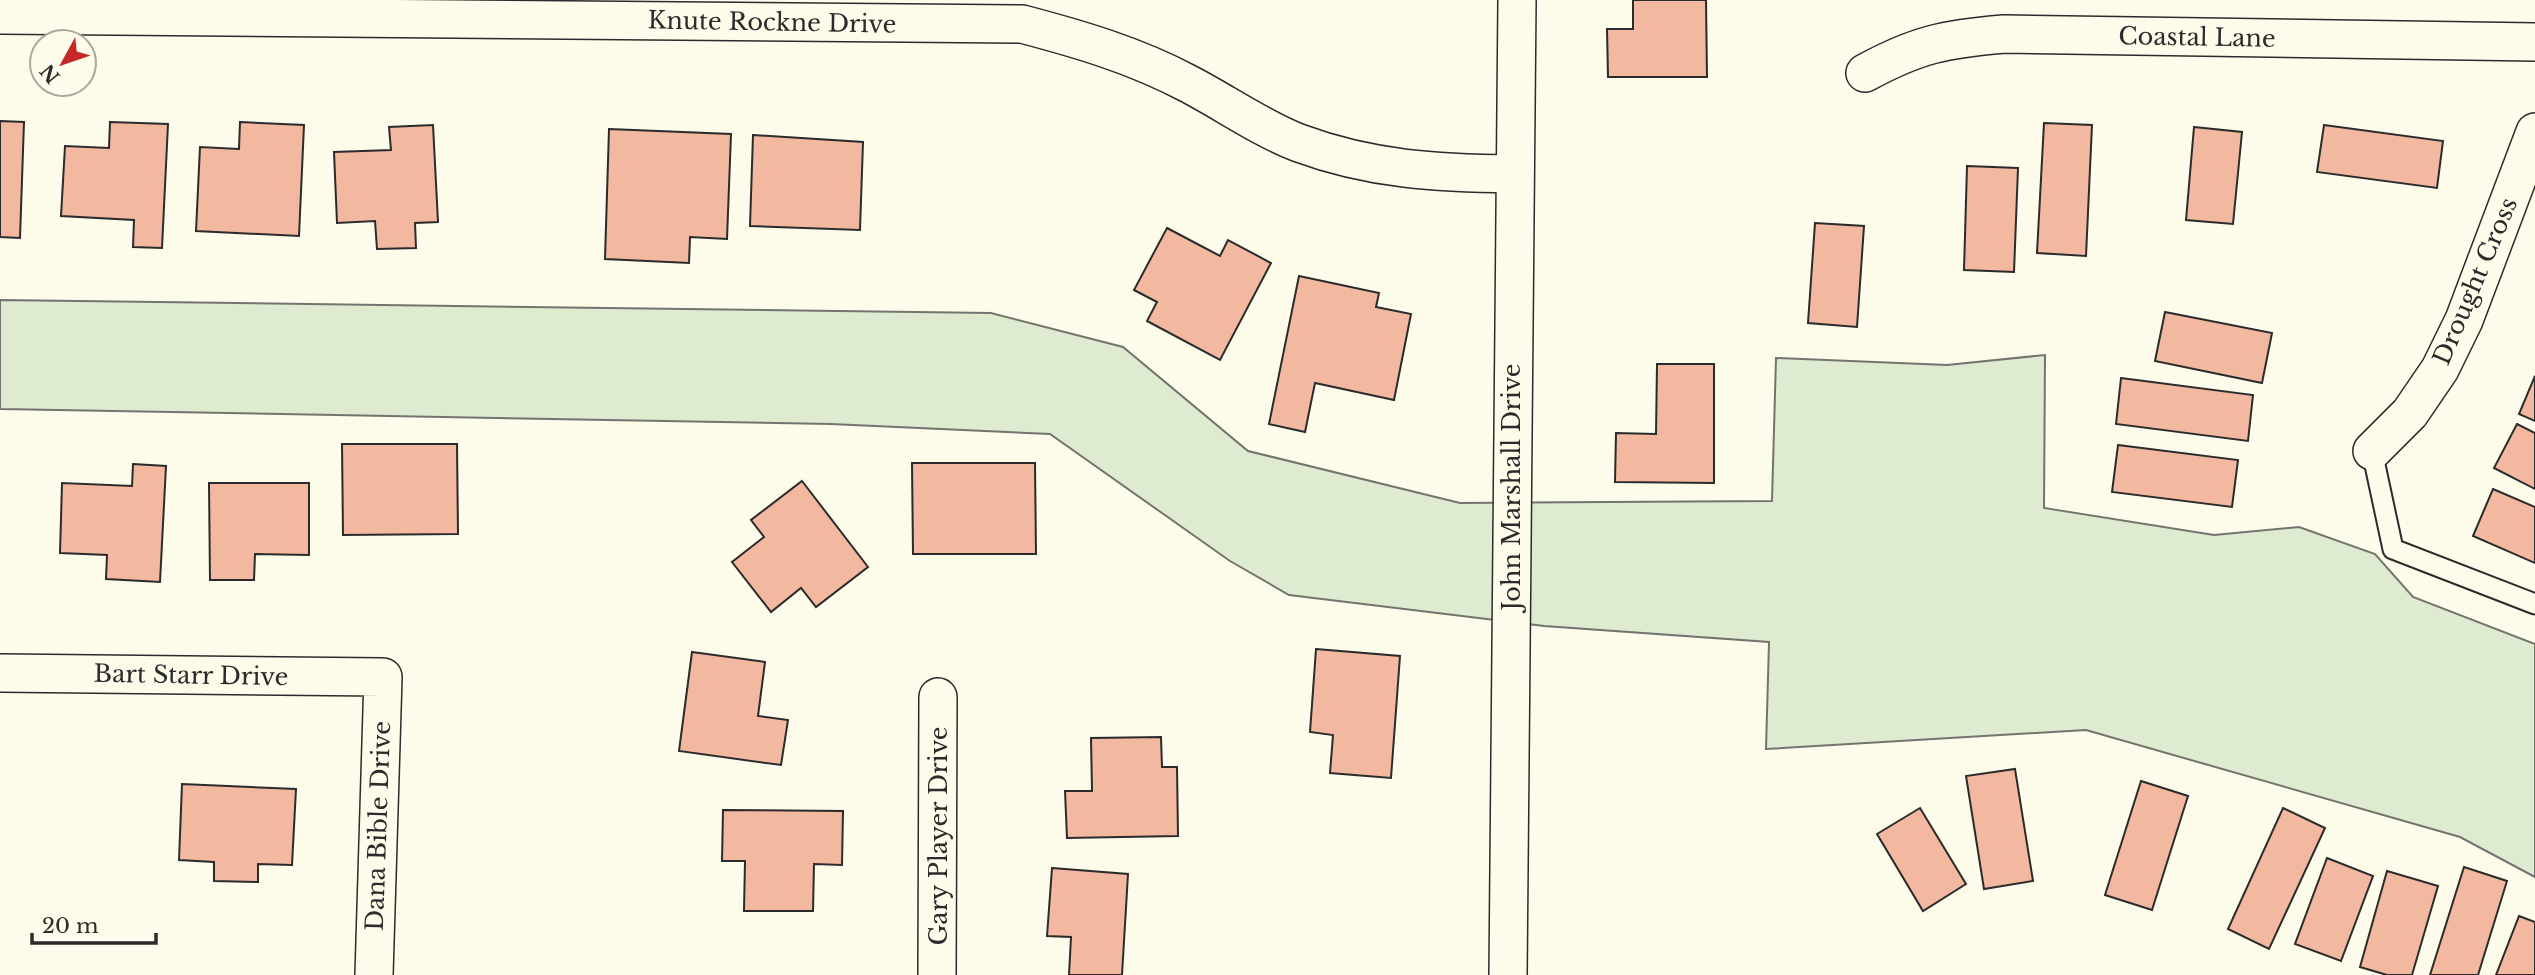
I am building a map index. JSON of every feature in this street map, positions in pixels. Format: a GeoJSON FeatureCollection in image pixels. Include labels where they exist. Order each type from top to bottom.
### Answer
{"type":"FeatureCollection","features":[{"type":"Feature","properties":{"kind":"street","name":"John Marshall Drive"},"geometry":{"type":"LineString","coordinates":[[1508,975],[1517,0]]}},
{"type":"Feature","properties":{"kind":"street","name":"Knute Rockne Drive"},"geometry":{"type":"LineString","coordinates":[[0,15],[1022,24],[1086,40],[1149,64],[1297,142],[1341,156],[1423,173],[1514,174]]}},
{"type":"Feature","properties":{"kind":"street","name":"Coastal Lane"},"geometry":{"type":"LineString","coordinates":[[1865,73],[1898,55],[1943,40],[2004,34],[2535,42]]}},
{"type":"Feature","properties":{"kind":"street","name":"Drought Cross"},"geometry":{"type":"LineString","coordinates":[[2372,451],[2410,413],[2440,369],[2464,320],[2535,132]]}},
{"type":"Feature","properties":{"kind":"street","name":"Bart Starr Drive"},"geometry":{"type":"LineString","coordinates":[[0,673],[383,677]]}},
{"type":"Feature","properties":{"kind":"street","name":"Dana Bible Drive"},"geometry":{"type":"LineString","coordinates":[[374,975],[383,677]]}},
{"type":"Feature","properties":{"kind":"street","name":"Gary Player Drive"},"geometry":{"type":"LineString","coordinates":[[937,975],[938,697]]}},
{"type":"Feature","properties":{"kind":"lane"},"geometry":{"type":"LineString","coordinates":[[2372,451],[2393,549],[2535,604]]}},
{"type":"Feature","properties":{"kind":"green space"},"geometry":{"type":"Polygon","coordinates":[[[0,300],[991,313],[1123,347],[1248,451],[1460,503],[1772,501],[1776,358],[1947,365],[2045,355],[2044,508],[2214,535],[2299,527],[2375,554],[2413,597],[2535,644],[2535,877],[2460,837],[2086,730],[1766,749],[1769,642],[1544,626],[1289,595],[1230,561],[1050,434],[831,424],[0,409],[0,300]]]}},
{"type":"Feature","properties":{"kind":"building"},"geometry":{"type":"Polygon","coordinates":[[[1633,0],[1706,0],[1707,77],[1608,77],[1607,29],[1633,29],[1633,0]]]}},
{"type":"Feature","properties":{"kind":"building"},"geometry":{"type":"Polygon","coordinates":[[[0,121],[24,122],[20,238],[0,237],[0,121]]]}},
{"type":"Feature","properties":{"kind":"building"},"geometry":{"type":"Polygon","coordinates":[[[110,122],[168,124],[162,248],[133,247],[134,220],[61,216],[65,146],[109,148],[110,122]]]}},
{"type":"Feature","properties":{"kind":"building"},"geometry":{"type":"Polygon","coordinates":[[[240,122],[304,125],[299,236],[196,231],[200,147],[239,149],[240,122]]]}},
{"type":"Feature","properties":{"kind":"building"},"geometry":{"type":"Polygon","coordinates":[[[2044,123],[2092,125],[2086,256],[2037,253],[2044,123]]]}},
{"type":"Feature","properties":{"kind":"building"},"geometry":{"type":"Polygon","coordinates":[[[433,125],[438,222],[415,223],[416,248],[377,249],[375,221],[337,223],[334,152],[391,150],[389,127],[433,125]]]}},
{"type":"Feature","properties":{"kind":"building"},"geometry":{"type":"Polygon","coordinates":[[[2324,125],[2443,141],[2437,188],[2317,172],[2324,125]]]}},
{"type":"Feature","properties":{"kind":"building"},"geometry":{"type":"Polygon","coordinates":[[[2194,127],[2242,132],[2233,224],[2186,220],[2194,127]]]}},
{"type":"Feature","properties":{"kind":"building"},"geometry":{"type":"Polygon","coordinates":[[[609,129],[731,134],[727,239],[690,237],[689,263],[605,259],[609,129]]]}},
{"type":"Feature","properties":{"kind":"building"},"geometry":{"type":"Polygon","coordinates":[[[753,135],[863,142],[860,230],[750,226],[753,135]]]}},
{"type":"Feature","properties":{"kind":"building"},"geometry":{"type":"Polygon","coordinates":[[[1967,166],[2018,168],[2014,272],[1964,270],[1967,166]]]}},
{"type":"Feature","properties":{"kind":"building"},"geometry":{"type":"Polygon","coordinates":[[[1815,223],[1864,226],[1857,327],[1808,323],[1815,223]]]}},
{"type":"Feature","properties":{"kind":"building"},"geometry":{"type":"Polygon","coordinates":[[[1167,228],[1220,256],[1228,240],[1271,263],[1220,360],[1147,321],[1157,302],[1134,290],[1167,228]]]}},
{"type":"Feature","properties":{"kind":"building"},"geometry":{"type":"Polygon","coordinates":[[[1299,276],[1379,293],[1376,307],[1411,314],[1394,400],[1315,383],[1305,432],[1269,424],[1299,276]]]}},
{"type":"Feature","properties":{"kind":"building"},"geometry":{"type":"Polygon","coordinates":[[[2165,312],[2272,333],[2262,383],[2155,361],[2165,312]]]}},
{"type":"Feature","properties":{"kind":"building"},"geometry":{"type":"Polygon","coordinates":[[[1657,364],[1714,364],[1714,483],[1615,482],[1616,433],[1656,434],[1657,364]]]}},
{"type":"Feature","properties":{"kind":"building"},"geometry":{"type":"Polygon","coordinates":[[[2535,376],[2535,421],[2519,414],[2535,376]]]}},
{"type":"Feature","properties":{"kind":"building"},"geometry":{"type":"Polygon","coordinates":[[[2121,378],[2253,395],[2248,441],[2116,424],[2121,378]]]}},
{"type":"Feature","properties":{"kind":"building"},"geometry":{"type":"Polygon","coordinates":[[[2517,424],[2535,433],[2535,489],[2494,468],[2517,424]]]}},
{"type":"Feature","properties":{"kind":"building"},"geometry":{"type":"Polygon","coordinates":[[[342,444],[457,444],[458,534],[343,535],[342,444]]]}},
{"type":"Feature","properties":{"kind":"building"},"geometry":{"type":"Polygon","coordinates":[[[2118,445],[2238,460],[2232,507],[2112,492],[2118,445]]]}},
{"type":"Feature","properties":{"kind":"building"},"geometry":{"type":"Polygon","coordinates":[[[912,463],[1035,463],[1036,554],[913,554],[912,463]]]}},
{"type":"Feature","properties":{"kind":"building"},"geometry":{"type":"Polygon","coordinates":[[[133,464],[166,466],[160,582],[106,579],[107,555],[60,553],[62,483],[132,486],[133,464]]]}},
{"type":"Feature","properties":{"kind":"building"},"geometry":{"type":"Polygon","coordinates":[[[802,481],[868,567],[816,607],[801,588],[771,612],[732,562],[764,537],[751,520],[802,481]]]}},
{"type":"Feature","properties":{"kind":"building"},"geometry":{"type":"Polygon","coordinates":[[[209,483],[309,483],[309,555],[255,554],[254,580],[210,580],[209,483]]]}},
{"type":"Feature","properties":{"kind":"building"},"geometry":{"type":"Polygon","coordinates":[[[2493,489],[2535,507],[2535,563],[2473,536],[2493,489]]]}},
{"type":"Feature","properties":{"kind":"building"},"geometry":{"type":"Polygon","coordinates":[[[1316,649],[1400,656],[1391,778],[1330,773],[1333,735],[1310,732],[1316,649]]]}},
{"type":"Feature","properties":{"kind":"building"},"geometry":{"type":"Polygon","coordinates":[[[692,652],[765,662],[758,716],[788,720],[781,765],[679,751],[692,652]]]}},
{"type":"Feature","properties":{"kind":"building"},"geometry":{"type":"Polygon","coordinates":[[[1161,737],[1162,767],[1177,767],[1178,836],[1067,838],[1065,791],[1092,791],[1091,738],[1161,737]]]}},
{"type":"Feature","properties":{"kind":"building"},"geometry":{"type":"Polygon","coordinates":[[[2015,769],[2033,881],[1984,889],[1966,776],[2015,769]]]}},
{"type":"Feature","properties":{"kind":"building"},"geometry":{"type":"Polygon","coordinates":[[[2141,781],[2188,796],[2152,910],[2105,895],[2141,781]]]}},
{"type":"Feature","properties":{"kind":"building"},"geometry":{"type":"Polygon","coordinates":[[[182,784],[296,789],[292,865],[258,864],[258,882],[214,881],[214,862],[179,860],[182,784]]]}},
{"type":"Feature","properties":{"kind":"building"},"geometry":{"type":"Polygon","coordinates":[[[1920,808],[1966,884],[1923,911],[1877,834],[1920,808]]]}},
{"type":"Feature","properties":{"kind":"building"},"geometry":{"type":"Polygon","coordinates":[[[2283,808],[2325,828],[2269,949],[2228,929],[2283,808]]]}},
{"type":"Feature","properties":{"kind":"building"},"geometry":{"type":"Polygon","coordinates":[[[723,810],[843,811],[842,865],[814,864],[813,911],[744,911],[745,861],[722,861],[723,810]]]}},
{"type":"Feature","properties":{"kind":"building"},"geometry":{"type":"Polygon","coordinates":[[[2327,858],[2373,876],[2341,961],[2295,944],[2327,858]]]}},
{"type":"Feature","properties":{"kind":"building"},"geometry":{"type":"Polygon","coordinates":[[[2464,867],[2507,881],[2478,975],[2430,975],[2464,867]]]}},
{"type":"Feature","properties":{"kind":"building"},"geometry":{"type":"Polygon","coordinates":[[[1052,868],[1128,874],[1122,975],[1069,975],[1071,937],[1047,936],[1052,868]]]}},
{"type":"Feature","properties":{"kind":"building"},"geometry":{"type":"Polygon","coordinates":[[[2387,871],[2438,886],[2412,975],[2387,975],[2360,967],[2387,871]]]}},
{"type":"Feature","properties":{"kind":"building"},"geometry":{"type":"Polygon","coordinates":[[[2519,916],[2535,922],[2535,975],[2496,975],[2519,916]]]}}]}
